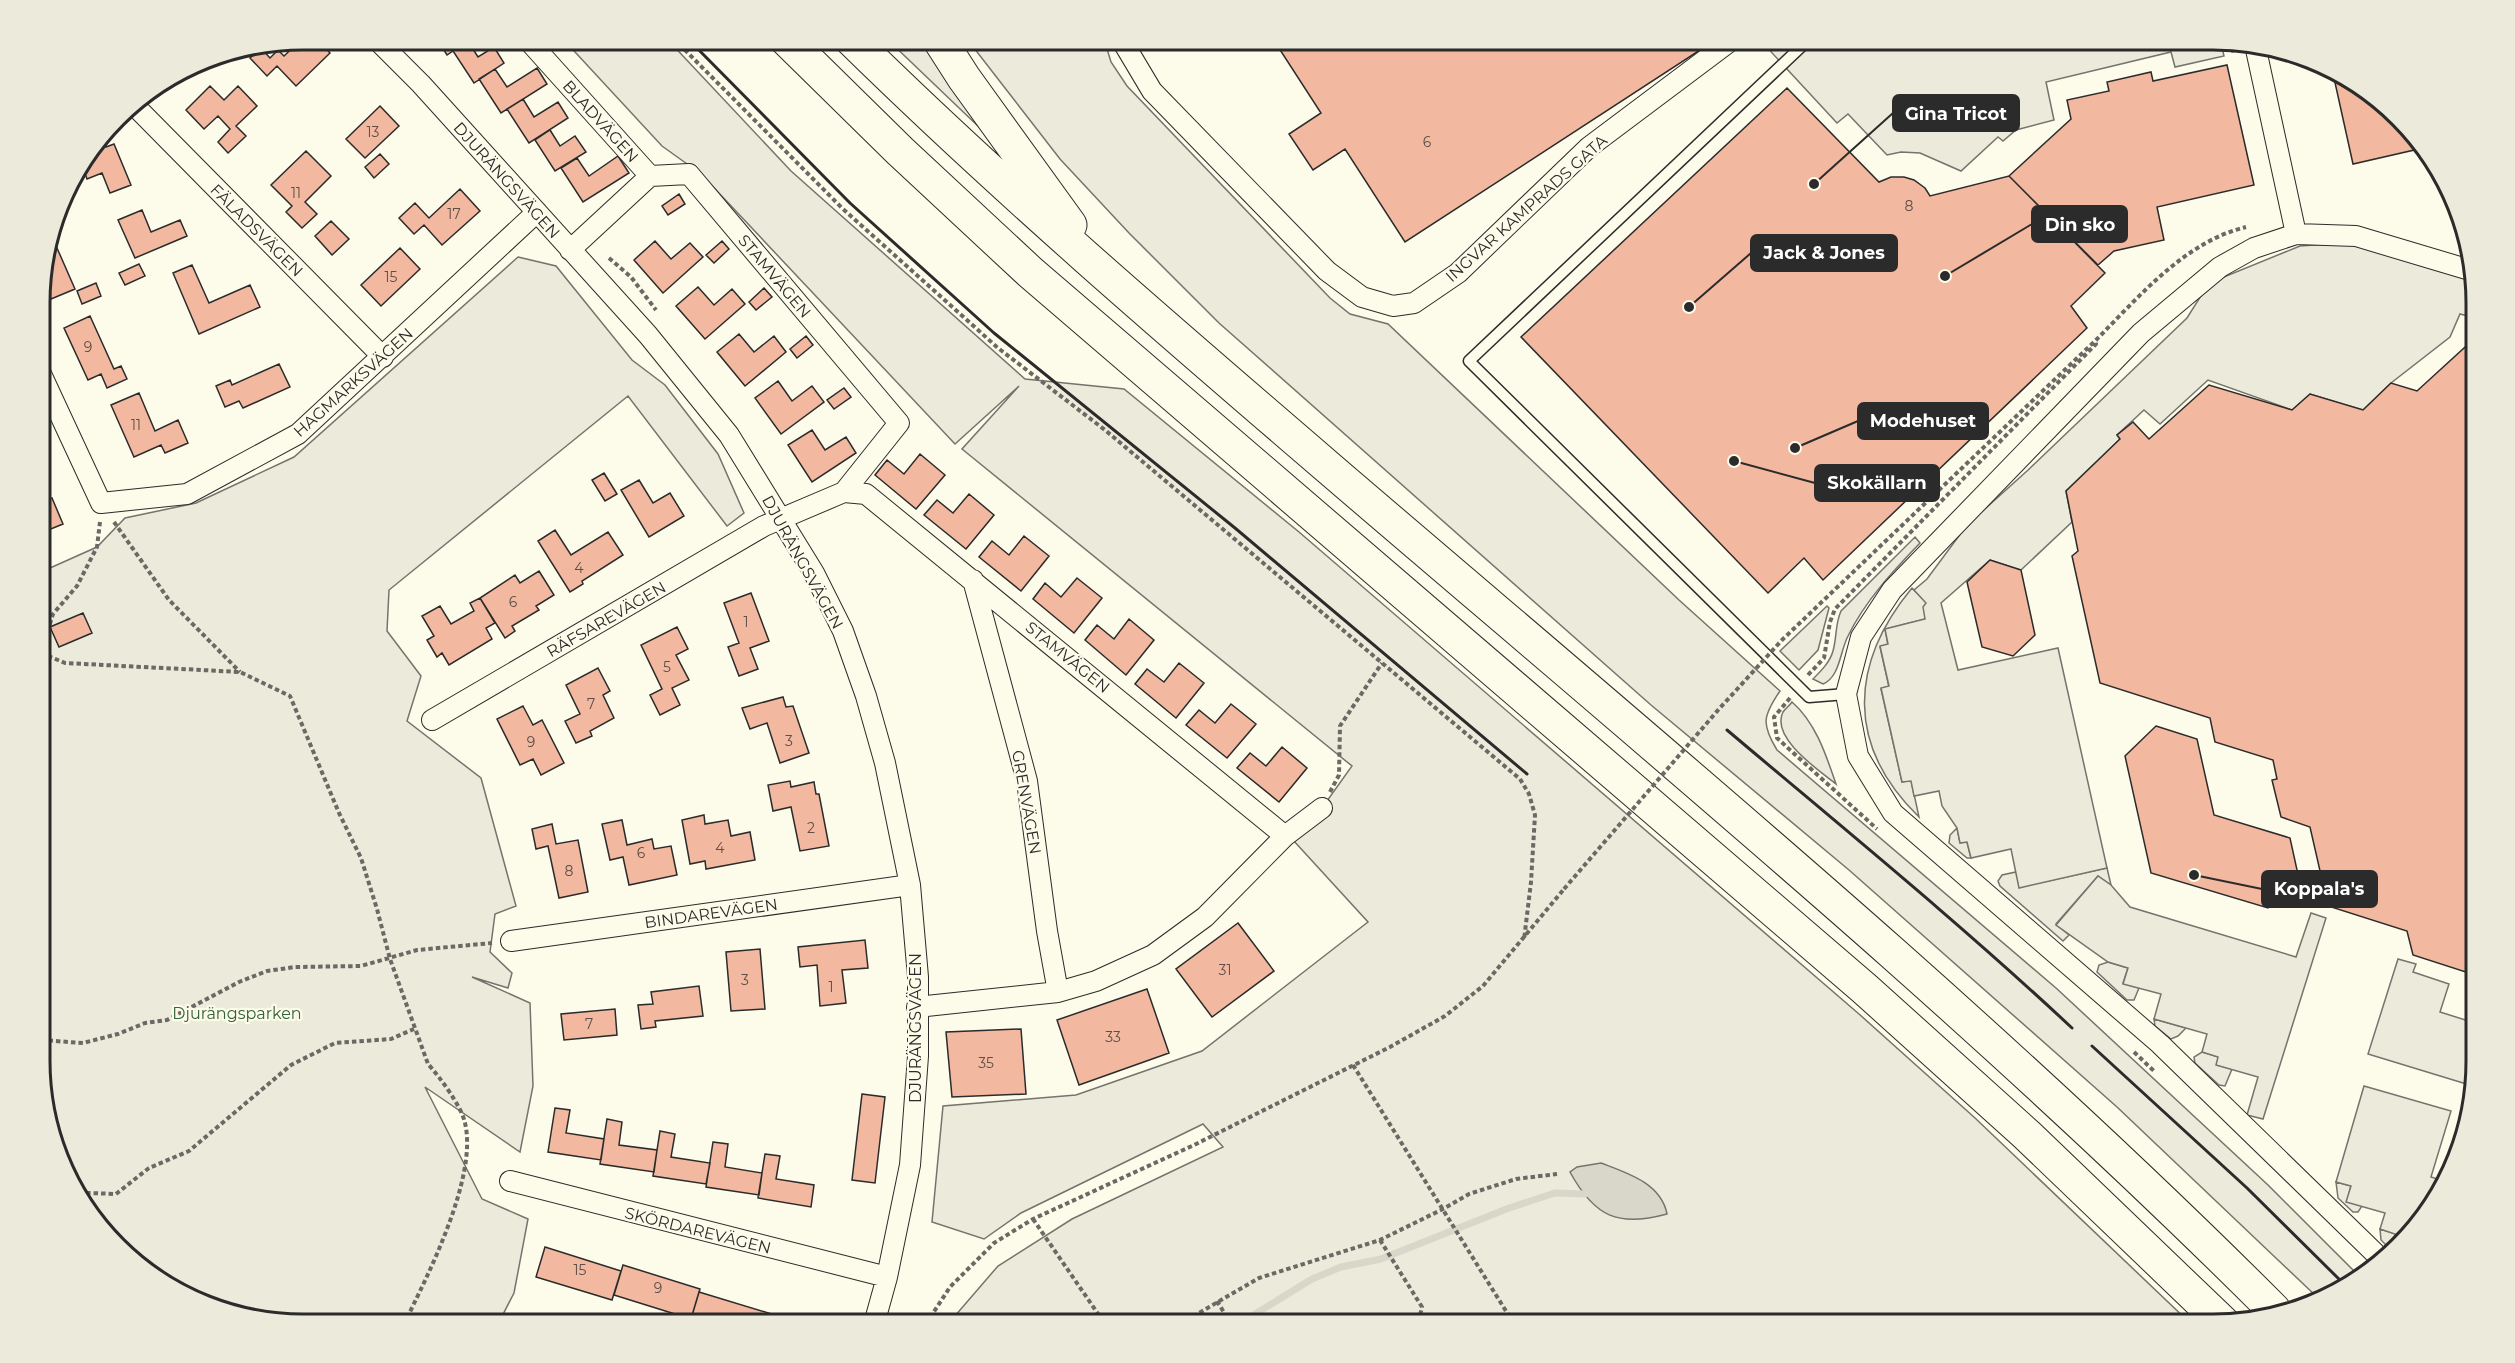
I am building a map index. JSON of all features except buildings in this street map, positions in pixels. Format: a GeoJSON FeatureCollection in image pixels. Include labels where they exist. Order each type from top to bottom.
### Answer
{"type":"FeatureCollection","features":[{"type":"Feature","properties":{"kind":"highway"},"geometry":{"type":"LineString","coordinates":[[797,50],[900,151],[1030,272],[1865,989],[2027,1135],[2214,1314]]}},
{"type":"Feature","properties":{"kind":"highway"},"geometry":{"type":"LineString","coordinates":[[862,50],[929,116],[1110,280],[1893,952],[2061,1105],[2271,1307]]}},
{"type":"Feature","properties":{"kind":"highway"},"geometry":{"type":"LineString","coordinates":[[946,50],[982,104],[1110,280]]}},
{"type":"Feature","properties":{"kind":"street","name":"DJURÄNGSVÄGEN"},"geometry":{"type":"LineString","coordinates":[[390,50],[648,335],[729,435],[813,573],[843,631],[866,696],[885,763],[910,885],[918,977],[918,1056],[910,1165],[887,1277],[877,1314]]}},
{"type":"Feature","properties":{"kind":"street","name":"BLADVÄGEN"},"geometry":{"type":"LineString","coordinates":[[537,50],[650,176],[570,250]]}},
{"type":"Feature","properties":{"kind":"street","name":"INGVAR KAMPRADS GATA"},"geometry":{"type":"LineString","coordinates":[[1128,50],[1152,91],[1327,271],[1362,297],[1393,306],[1414,303],[1458,273],[1589,147],[1718,50]]}},
{"type":"Feature","properties":{"kind":"street"},"geometry":{"type":"LineString","coordinates":[[2257,53],[2296,234]]}},
{"type":"Feature","properties":{"kind":"street","name":"FÄLADSVÄGEN"},"geometry":{"type":"LineString","coordinates":[[139,110],[382,357]]}},
{"type":"Feature","properties":{"kind":"street","name":"STAMVÄGEN"},"geometry":{"type":"LineString","coordinates":[[650,176],[689,174],[899,423],[844,492],[782,520]]}},
{"type":"Feature","properties":{"kind":"street","name":"HAGMARKSVÄGEN"},"geometry":{"type":"LineString","coordinates":[[101,503],[187,494],[298,434],[537,212]]}},
{"type":"Feature","properties":{"kind":"street"},"geometry":{"type":"LineString","coordinates":[[2376,1254],[2160,1044],[1893,813],[1858,756],[1846,694],[1861,637],[1892,590],[1992,484],[2141,333],[2220,267],[2254,248],[2296,234],[2356,236],[2463,268]]}},
{"type":"Feature","properties":{"kind":"street"},"geometry":{"type":"LineString","coordinates":[[50,393],[101,503]]}},
{"type":"Feature","properties":{"kind":"street","name":"STAMVÄGEN"},"geometry":{"type":"LineString","coordinates":[[844,492],[866,494],[1285,836]]}},
{"type":"Feature","properties":{"kind":"street","name":"RÄFSAREVÄGEN"},"geometry":{"type":"LineString","coordinates":[[432,720],[764,526],[782,520]]}},
{"type":"Feature","properties":{"kind":"street","name":"GRENVÄGEN"},"geometry":{"type":"LineString","coordinates":[[973,580],[1027,781],[1047,931],[1058,992]]}},
{"type":"Feature","properties":{"kind":"street"},"geometry":{"type":"LineString","coordinates":[[918,1007],[1058,992],[1096,981],[1153,955],[1205,917],[1285,836],[1322,808]]}},
{"type":"Feature","properties":{"kind":"street","name":"BINDAREVÄGEN"},"geometry":{"type":"LineString","coordinates":[[511,940],[910,885]]}},
{"type":"Feature","properties":{"kind":"street","name":"SKÖRDAREVÄGEN"},"geometry":{"type":"LineString","coordinates":[[510,1181],[887,1277]]}},
{"type":"Feature","properties":{"kind":"lane"},"geometry":{"type":"LineString","coordinates":[[1798,50],[1469,361],[1809,697],[1846,694]]}},
{"type":"Feature","properties":{"kind":"path"},"geometry":{"type":"LineString","coordinates":[[685,50],[842,208],[998,348],[1105,430],[1520,779],[1529,794],[1535,815],[1531,882],[1524,940]]}},
{"type":"Feature","properties":{"kind":"path"},"geometry":{"type":"LineString","coordinates":[[932,1314],[950,1287],[994,1243],[1033,1219],[1194,1145],[1353,1065],[1444,1016],[1484,986],[1719,709],[1782,640],[2146,290],[2192,250],[2233,230],[2250,226]]}},
{"type":"Feature","properties":{"kind":"path"},"geometry":{"type":"LineString","coordinates":[[587,234],[610,260],[631,277],[657,311]]}},
{"type":"Feature","properties":{"kind":"path"},"geometry":{"type":"LineString","coordinates":[[1883,834],[1777,738],[1774,717],[1824,658],[1830,622],[1835,609],[2096,344],[2095,341]]}},
{"type":"Feature","properties":{"kind":"path"},"geometry":{"type":"LineString","coordinates":[[50,624],[53,615],[77,586],[97,547],[101,503]]}},
{"type":"Feature","properties":{"kind":"path"},"geometry":{"type":"LineString","coordinates":[[101,503],[169,600],[240,672],[290,696],[339,813],[361,858],[390,959],[428,1064],[440,1078],[465,1121],[467,1155],[445,1238],[409,1314]]}},
{"type":"Feature","properties":{"kind":"path"},"geometry":{"type":"LineString","coordinates":[[50,657],[65,663],[240,672]]}},
{"type":"Feature","properties":{"kind":"path"},"geometry":{"type":"LineString","coordinates":[[1322,808],[1339,775],[1340,726],[1382,663]]}},
{"type":"Feature","properties":{"kind":"path"},"geometry":{"type":"LineString","coordinates":[[50,1041],[83,1043],[118,1034],[145,1023],[167,1020],[239,982],[267,971],[295,967],[361,966],[417,950],[511,940]]}},
{"type":"Feature","properties":{"kind":"path"},"geometry":{"type":"LineString","coordinates":[[87,1194],[116,1194],[149,1168],[189,1151],[291,1065],[335,1043],[391,1039],[414,1029]]}},
{"type":"Feature","properties":{"kind":"path"},"geometry":{"type":"LineString","coordinates":[[2127,1046],[2162,1078]]}},
{"type":"Feature","properties":{"kind":"path"},"geometry":{"type":"LineString","coordinates":[[1353,1065],[1508,1314]]}},
{"type":"Feature","properties":{"kind":"path"},"geometry":{"type":"LineString","coordinates":[[1196,1314],[1259,1278],[1380,1240],[1469,1194],[1516,1179],[1557,1174]]}},
{"type":"Feature","properties":{"kind":"path"},"geometry":{"type":"LineString","coordinates":[[1033,1219],[1097,1314]]}},
{"type":"Feature","properties":{"kind":"path"},"geometry":{"type":"LineString","coordinates":[[1380,1240],[1422,1307],[1420,1314]]}},
{"type":"Feature","properties":{"kind":"path"},"geometry":{"type":"LineString","coordinates":[[1217,1301],[1225,1314]]}},
{"type":"Feature","properties":{"kind":"green space"},"geometry":{"type":"Polygon","coordinates":[[[573,50],[677,50],[791,171],[1025,379],[1124,389],[1299,532],[1859,1014],[1975,1118],[2181,1314],[957,1314],[998,1266],[1072,1219],[1223,1147],[1203,1124],[1021,1213],[984,1239],[932,1222],[943,1106],[1076,1095],[1202,1051],[1368,922],[1293,840],[1322,808],[1352,766],[962,449],[1019,386],[955,444],[701,174],[662,146],[573,50]]]}},
{"type":"Feature","properties":{"kind":"green space"},"geometry":{"type":"Polygon","coordinates":[[[898,50],[928,50],[980,128],[898,50]]]}},
{"type":"Feature","properties":{"kind":"green space"},"geometry":{"type":"Polygon","coordinates":[[[976,50],[1107,50],[1111,62],[1127,86],[1330,298],[1350,314],[1388,324],[1679,600],[1780,691],[1770,707],[1766,720],[1768,733],[1777,750],[2056,988],[2268,1185],[2354,1271],[2312,1293],[2117,1107],[1849,870],[1651,705],[1219,323],[1129,233],[1060,159],[976,50]]]}},
{"type":"Feature","properties":{"kind":"green space","name":"Djurängsparken"},"geometry":{"type":"Polygon","coordinates":[[[518,257],[556,266],[632,360],[665,385],[718,454],[744,513],[727,526],[628,396],[389,590],[387,631],[421,676],[407,721],[481,778],[516,906],[495,914],[490,952],[512,973],[508,988],[472,977],[530,1003],[533,1086],[520,1152],[425,1087],[482,1199],[528,1219],[514,1293],[503,1314],[286,1313],[237,1305],[190,1287],[148,1261],[102,1215],[76,1173],[63,1142],[54,1110],[50,1077],[50,568],[97,547],[125,518],[196,503],[294,457],[518,257]]]}},
{"type":"Feature","properties":{"kind":"green space"},"geometry":{"type":"Polygon","coordinates":[[[1915,537],[1920,543],[1880,587],[1855,623],[1845,642],[1833,676],[1823,684],[1813,679],[1832,655],[1841,611],[1915,537]]]}},
{"type":"Feature","properties":{"kind":"green space"},"geometry":{"type":"Polygon","coordinates":[[[1912,588],[1927,603],[1925,619],[1885,629],[1888,645],[1880,647],[1889,687],[1881,689],[1902,782],[1911,780],[1919,817],[1895,790],[1878,762],[1868,733],[1864,704],[1867,675],[1876,646],[1891,617],[1912,588]]]}},
{"type":"Feature","properties":{"kind":"green space"},"geometry":{"type":"Polygon","coordinates":[[[1827,606],[1829,608],[1818,650],[1799,670],[1780,651],[1827,606]]]}},
{"type":"Feature","properties":{"kind":"green space"},"geometry":{"type":"Polygon","coordinates":[[[1792,702],[1814,730],[1836,784],[1799,753],[1784,732],[1781,722],[1783,712],[1792,702]]]}},
{"type":"Feature","properties":{"kind":"green space"},"geometry":{"type":"Polygon","coordinates":[[[1957,828],[1960,843],[1967,842],[1971,858],[1967,858],[1949,843],[1950,835],[1957,828]]]}},
{"type":"Feature","properties":{"kind":"green space"},"geometry":{"type":"Polygon","coordinates":[[[2107,868],[2111,885],[2098,876],[2056,924],[2069,935],[2063,941],[2000,886],[1998,881],[2002,875],[2016,872],[2020,887],[2107,868]]]}},
{"type":"Feature","properties":{"kind":"green space"},"geometry":{"type":"Polygon","coordinates":[[[2108,962],[2128,968],[2123,983],[2139,988],[2134,1000],[2127,1000],[2097,972],[2099,965],[2108,962]]]}},
{"type":"Feature","properties":{"kind":"green space"},"geometry":{"type":"Polygon","coordinates":[[[2154,1019],[2186,1028],[2171,1039],[2155,1026],[2154,1019]]]}},
{"type":"Feature","properties":{"kind":"green space"},"geometry":{"type":"Polygon","coordinates":[[[2202,1052],[2219,1057],[2217,1065],[2232,1069],[2225,1086],[2219,1085],[2195,1063],[2194,1057],[2202,1052]]]}},
{"type":"Feature","properties":{"kind":"green space"},"geometry":{"type":"Polygon","coordinates":[[[2336,1182],[2351,1186],[2347,1201],[2362,1206],[2358,1212],[2353,1212],[2338,1198],[2336,1182]]]}},
{"type":"Feature","properties":{"kind":"green space"},"geometry":{"type":"Polygon","coordinates":[[[2380,1229],[2396,1234],[2386,1244],[2381,1240],[2380,1229]]]}},
{"type":"Feature","properties":{"kind":"shaded area"},"geometry":{"type":"Polygon","coordinates":[[[1769,50],[2222,50],[2224,56],[2175,67],[2171,52],[2046,82],[2054,120],[2016,130],[2003,141],[1998,137],[1961,171],[1920,153],[1901,152],[1887,155],[1848,114],[1837,123],[1769,50]]]}},
{"type":"Feature","properties":{"kind":"shaded area"},"geometry":{"type":"Polygon","coordinates":[[[2343,243],[2398,254],[2464,274],[2466,316],[2460,314],[2450,337],[2391,383],[2363,410],[2310,394],[2292,410],[2208,380],[2160,424],[2144,410],[2117,435],[2120,439],[2066,491],[2072,522],[2021,570],[1990,560],[1941,603],[1958,670],[2058,648],[2107,868],[2019,888],[2011,849],[1971,858],[1967,842],[1960,843],[1957,828],[1942,806],[1939,791],[1914,796],[1911,781],[1902,782],[1881,688],[1889,686],[1880,646],[1888,644],[1885,629],[1925,619],[1923,607],[1926,603],[1914,590],[1927,579],[1967,525],[2187,318],[2209,283],[2300,246],[2343,243]]]}},
{"type":"Feature","properties":{"kind":"shaded area"},"geometry":{"type":"Polygon","coordinates":[[[2098,876],[2111,885],[2130,907],[2296,957],[2311,913],[2326,918],[2263,1119],[2247,1115],[2258,1077],[2216,1065],[2218,1057],[2202,1052],[2207,1034],[2154,1019],[2161,994],[2123,984],[2128,968],[2108,962],[2056,925],[2098,876]]]}},
{"type":"Feature","properties":{"kind":"shaded area"},"geometry":{"type":"Polygon","coordinates":[[[2398,959],[2416,964],[2413,972],[2449,984],[2440,1012],[2466,1020],[2464,1083],[2368,1054],[2398,959]]]}},
{"type":"Feature","properties":{"kind":"shaded area"},"geometry":{"type":"Polygon","coordinates":[[[2364,1086],[2451,1111],[2431,1177],[2436,1179],[2413,1215],[2395,1235],[2380,1229],[2385,1213],[2346,1202],[2351,1186],[2336,1182],[2364,1086]]]}},
{"type":"Feature","properties":{"kind":"shaded area"},"geometry":{"type":"Polygon","coordinates":[[[1601,1163],[1632,1175],[1650,1187],[1664,1203],[1667,1214],[1650,1218],[1622,1219],[1599,1209],[1579,1188],[1570,1172],[1577,1167],[1601,1163]]]}},
{"type":"Feature","properties":{"kind":"waterway"},"geometry":{"type":"LineString","coordinates":[[1255,1314],[1312,1279],[1341,1267],[1381,1259],[1509,1208],[1555,1193],[1585,1194]]}},
{"type":"Feature","properties":{"kind":"wall"},"geometry":{"type":"LineString","coordinates":[[699,50],[850,203],[994,333],[1235,528],[1527,774]]}},
{"type":"Feature","properties":{"kind":"wall"},"geometry":{"type":"LineString","coordinates":[[1727,730],[1945,914],[2072,1028]]}},
{"type":"Feature","properties":{"kind":"wall"},"geometry":{"type":"LineString","coordinates":[[2092,1046],[2247,1188],[2340,1280]]}},
{"type":"Feature","properties":{"kind":"place","name":"Gina Tricot"},"geometry":{"type":"Point","coordinates":[1814,184]}},
{"type":"Feature","properties":{"kind":"place","name":"Din sko"},"geometry":{"type":"Point","coordinates":[1945,276]}},
{"type":"Feature","properties":{"kind":"place","name":"Jack & Jones"},"geometry":{"type":"Point","coordinates":[1689,307]}},
{"type":"Feature","properties":{"kind":"place","name":"Modehuset"},"geometry":{"type":"Point","coordinates":[1795,448]}},
{"type":"Feature","properties":{"kind":"place","name":"Skokällarn"},"geometry":{"type":"Point","coordinates":[1734,461]}},
{"type":"Feature","properties":{"kind":"place","name":"Koppala's"},"geometry":{"type":"Point","coordinates":[2194,875]}}]}
